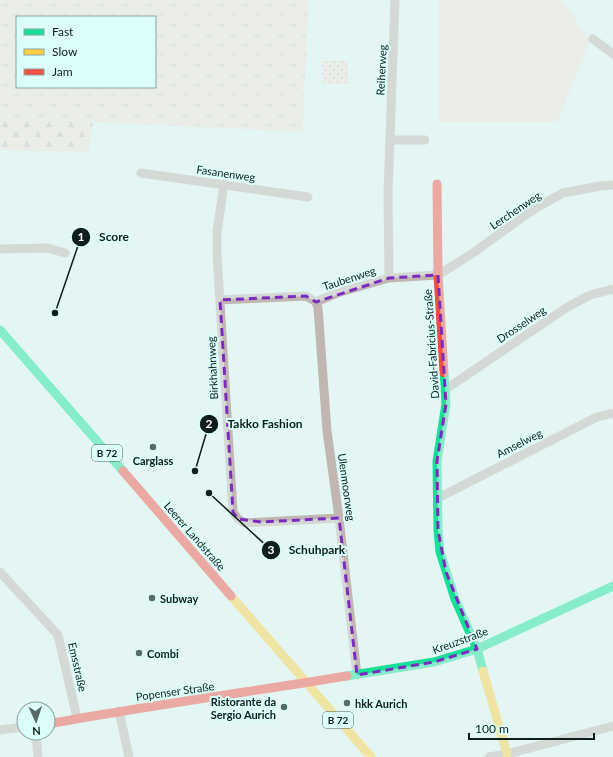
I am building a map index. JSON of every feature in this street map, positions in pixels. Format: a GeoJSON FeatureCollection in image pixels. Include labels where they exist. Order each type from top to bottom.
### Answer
{"type":"FeatureCollection","features":[{"type":"Feature","properties":{"kind":"street","name":"Reiherweg"},"geometry":{"type":"LineString","coordinates":[[389,278],[388,220],[395,0]]}},
{"type":"Feature","properties":{"kind":"street"},"geometry":{"type":"LineString","coordinates":[[593,39],[613,54]]}},
{"type":"Feature","properties":{"kind":"street"},"geometry":{"type":"LineString","coordinates":[[390,140],[425,140]]}},
{"type":"Feature","properties":{"kind":"street","name":"Fasanenweg"},"geometry":{"type":"LineString","coordinates":[[141,173],[308,197]]}},
{"type":"Feature","properties":{"kind":"street","name":"Birkhahnweg"},"geometry":{"type":"LineString","coordinates":[[224,184],[217,232],[233,512],[238,519],[244,523],[339,518]]}},
{"type":"Feature","properties":{"kind":"street","name":"David-Fabricius-Straße"},"geometry":{"type":"LineString","coordinates":[[437,184],[438,275],[446,389],[446,404],[437,461],[438,530],[440,552],[455,599],[477,649],[507,754]]}},
{"type":"Feature","properties":{"kind":"street","name":"Lerchenweg"},"geometry":{"type":"LineString","coordinates":[[438,275],[473,253],[534,209],[563,193],[613,185]]}},
{"type":"Feature","properties":{"kind":"street"},"geometry":{"type":"LineString","coordinates":[[0,249],[48,248],[65,253]]}},
{"type":"Feature","properties":{"kind":"street","name":"Taubenweg"},"geometry":{"type":"LineString","coordinates":[[220,300],[306,296],[316,302],[337,293],[389,278],[438,275]]}},
{"type":"Feature","properties":{"kind":"street","name":"Drosselweg"},"geometry":{"type":"LineString","coordinates":[[446,389],[566,308],[590,295],[613,289]]}},
{"type":"Feature","properties":{"kind":"street","name":"Ulenmoorweg"},"geometry":{"type":"LineString","coordinates":[[316,302],[318,308],[327,431],[339,518],[357,675]]}},
{"type":"Feature","properties":{"kind":"street","name":"Leerer Landstraße"},"geometry":{"type":"LineString","coordinates":[[0,330],[371,757]]}},
{"type":"Feature","properties":{"kind":"street","name":"Amselweg"},"geometry":{"type":"LineString","coordinates":[[438,498],[597,417],[613,413]]}},
{"type":"Feature","properties":{"kind":"street","name":"Emsstraße"},"geometry":{"type":"LineString","coordinates":[[0,572],[58,635],[77,718]]}},
{"type":"Feature","properties":{"kind":"street","name":"Kreuzstraße"},"geometry":{"type":"LineString","coordinates":[[306,682],[434,662],[477,649],[613,586]]}},
{"type":"Feature","properties":{"kind":"street","name":"Popenser Straße"},"geometry":{"type":"LineString","coordinates":[[56,722],[306,682]]}},
{"type":"Feature","properties":{"kind":"street"},"geometry":{"type":"LineString","coordinates":[[119,711],[129,757]]}},
{"type":"Feature","properties":{"kind":"street"},"geometry":{"type":"LineString","coordinates":[[489,757],[507,754],[613,726]]}},
{"type":"Feature","properties":{"kind":"street"},"geometry":{"type":"LineString","coordinates":[[0,730],[16,728]]}},
{"type":"Feature","properties":{"kind":"street"},"geometry":{"type":"LineString","coordinates":[[37,741],[38,757]]}},
{"type":"Feature","properties":{"kind":"highlighted area"},"geometry":{"type":"Polygon","coordinates":[[[438,275],[446,404],[437,461],[438,530],[446,572],[477,649],[434,662],[357,675],[339,518],[261,522],[238,519],[233,512],[220,300],[306,296],[316,302],[389,278],[438,275]]]}},
{"type":"Feature","properties":{"kind":"green space"},"geometry":{"type":"Polygon","coordinates":[[[0,0],[309,0],[302,132],[0,117],[0,0]]]}},
{"type":"Feature","properties":{"kind":"green space"},"geometry":{"type":"Polygon","coordinates":[[[439,0],[563,0],[590,41],[557,122],[439,122],[439,0]]]}},
{"type":"Feature","properties":{"kind":"green space"},"geometry":{"type":"Polygon","coordinates":[[[322,61],[348,61],[349,84],[322,84],[322,61]]]}},
{"type":"Feature","properties":{"kind":"green space"},"geometry":{"type":"Polygon","coordinates":[[[0,117],[93,122],[89,152],[0,150],[0,117]]]}},
{"type":"Feature","properties":{"kind":"traffic: fast"},"geometry":{"type":"LineString","coordinates":[[0,330],[123,471]]}},
{"type":"Feature","properties":{"kind":"traffic: fast"},"geometry":{"type":"LineString","coordinates":[[444,373],[446,404],[437,461],[438,530],[440,552],[455,599],[477,649],[483,671]]}},
{"type":"Feature","properties":{"kind":"traffic: fast"},"geometry":{"type":"LineString","coordinates":[[347,676],[434,662],[477,649],[613,586]]}},
{"type":"Feature","properties":{"kind":"traffic: slow"},"geometry":{"type":"LineString","coordinates":[[231,596],[371,757]]}},
{"type":"Feature","properties":{"kind":"traffic: slow"},"geometry":{"type":"LineString","coordinates":[[483,671],[507,754]]}},
{"type":"Feature","properties":{"kind":"traffic: jam"},"geometry":{"type":"LineString","coordinates":[[437,184],[438,275],[444,373]]}},
{"type":"Feature","properties":{"kind":"traffic: jam"},"geometry":{"type":"LineString","coordinates":[[123,471],[231,596]]}},
{"type":"Feature","properties":{"kind":"traffic: jam"},"geometry":{"type":"LineString","coordinates":[[56,723],[347,676]]}},
{"type":"Feature","properties":{"kind":"place","name":"Score"},"geometry":{"type":"Point","coordinates":[55,313]}},
{"type":"Feature","properties":{"kind":"place","name":"Carglass"},"geometry":{"type":"Point","coordinates":[153,447]}},
{"type":"Feature","properties":{"kind":"place","name":"Takko Fashion"},"geometry":{"type":"Point","coordinates":[195,471]}},
{"type":"Feature","properties":{"kind":"place","name":"Schuhpark"},"geometry":{"type":"Point","coordinates":[209,493]}},
{"type":"Feature","properties":{"kind":"place","name":"Subway"},"geometry":{"type":"Point","coordinates":[152,598]}},
{"type":"Feature","properties":{"kind":"place","name":"Combi"},"geometry":{"type":"Point","coordinates":[139,653]}},
{"type":"Feature","properties":{"kind":"place","name":"hkk Aurich"},"geometry":{"type":"Point","coordinates":[347,703]}},
{"type":"Feature","properties":{"kind":"place","name":"Ristorante da Sergio Aurich"},"geometry":{"type":"Point","coordinates":[284,707]}}]}
